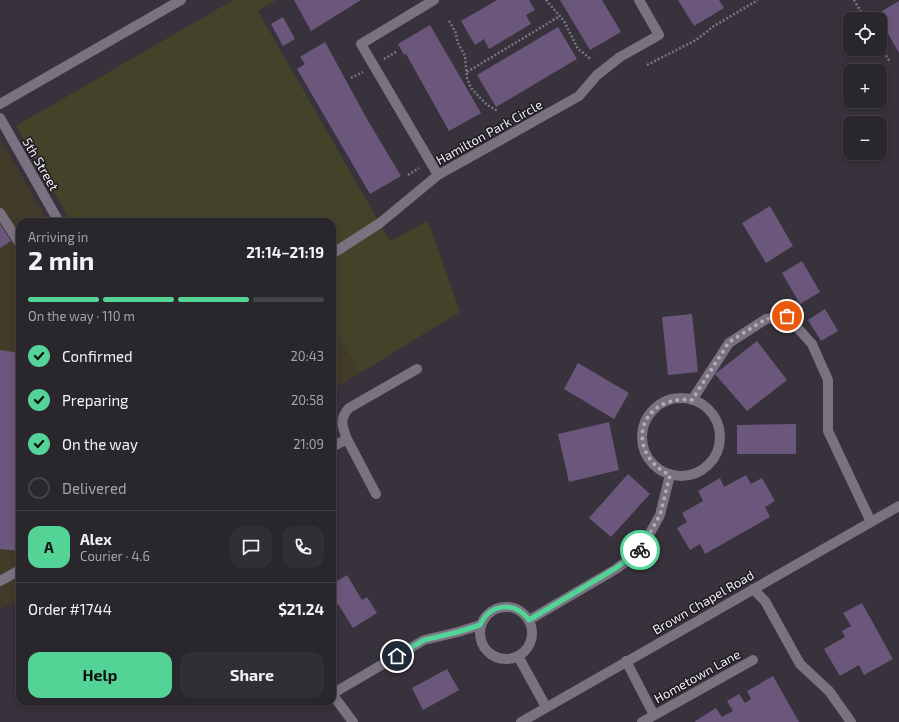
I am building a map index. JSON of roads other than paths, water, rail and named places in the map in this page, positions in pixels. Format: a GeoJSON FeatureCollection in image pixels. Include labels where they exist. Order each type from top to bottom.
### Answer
{"type":"FeatureCollection","features":[{"type":"Feature","properties":{"kind":"street"},"geometry":{"type":"LineString","coordinates":[[0,104],[181,0]]}},
{"type":"Feature","properties":{"kind":"street"},"geometry":{"type":"LineString","coordinates":[[434,0],[361,44],[438,175]]}},
{"type":"Feature","properties":{"kind":"street","name":"Hamilton Park Circle"},"geometry":{"type":"LineString","coordinates":[[336,251],[380,222],[438,175],[579,96],[597,75],[620,58],[659,35],[638,0]]}},
{"type":"Feature","properties":{"kind":"street","name":"5th Street"},"geometry":{"type":"LineString","coordinates":[[0,118],[57,218]]}},
{"type":"Feature","properties":{"kind":"street"},"geometry":{"type":"LineString","coordinates":[[0,213],[16,238]]}},
{"type":"Feature","properties":{"kind":"street"},"geometry":{"type":"LineString","coordinates":[[692,400],[729,342],[766,319],[787,316],[812,344],[828,380],[828,431],[871,522]]}},
{"type":"Feature","properties":{"kind":"street"},"geometry":{"type":"LineString","coordinates":[[376,494],[347,439],[342,426],[343,415],[349,408],[417,369]]}},
{"type":"Feature","properties":{"kind":"street"},"geometry":{"type":"LineString","coordinates":[[679,398],[692,400],[703,405],[712,414],[718,424],[720,436],[719,448],[714,460],[700,471],[683,477],[670,475],[658,469],[649,459],[643,447],[642,433],[646,420],[654,409],[665,402],[679,398]]}},
{"type":"Feature","properties":{"kind":"street"},"geometry":{"type":"LineString","coordinates":[[336,445],[347,439]]}},
{"type":"Feature","properties":{"kind":"street"},"geometry":{"type":"LineString","coordinates":[[529,620],[616,568],[640,551],[660,515],[670,475]]}},
{"type":"Feature","properties":{"kind":"street","name":"Brown Chapel Road"},"geometry":{"type":"LineString","coordinates":[[521,722],[899,506]]}},
{"type":"Feature","properties":{"kind":"street"},"geometry":{"type":"LineString","coordinates":[[0,581],[16,572]]}},
{"type":"Feature","properties":{"kind":"street"},"geometry":{"type":"LineString","coordinates":[[753,589],[765,602],[800,664],[829,691],[851,722]]}},
{"type":"Feature","properties":{"kind":"street"},"geometry":{"type":"LineString","coordinates":[[506,606],[517,609],[529,620],[532,632],[531,641],[524,651],[518,656],[504,659],[495,657],[487,652],[480,639],[480,625],[490,611],[506,606]]}},
{"type":"Feature","properties":{"kind":"street"},"geometry":{"type":"LineString","coordinates":[[336,692],[424,640],[480,625]]}},
{"type":"Feature","properties":{"kind":"street"},"geometry":{"type":"LineString","coordinates":[[518,656],[546,707]]}},
{"type":"Feature","properties":{"kind":"street","name":"Hometown Lane"},"geometry":{"type":"LineString","coordinates":[[642,722],[753,660]]}},
{"type":"Feature","properties":{"kind":"street","name":"Hometown Lane"},"geometry":{"type":"LineString","coordinates":[[626,661],[654,715]]}},
{"type":"Feature","properties":{"kind":"street"},"geometry":{"type":"LineString","coordinates":[[336,699],[353,722]]}}]}
